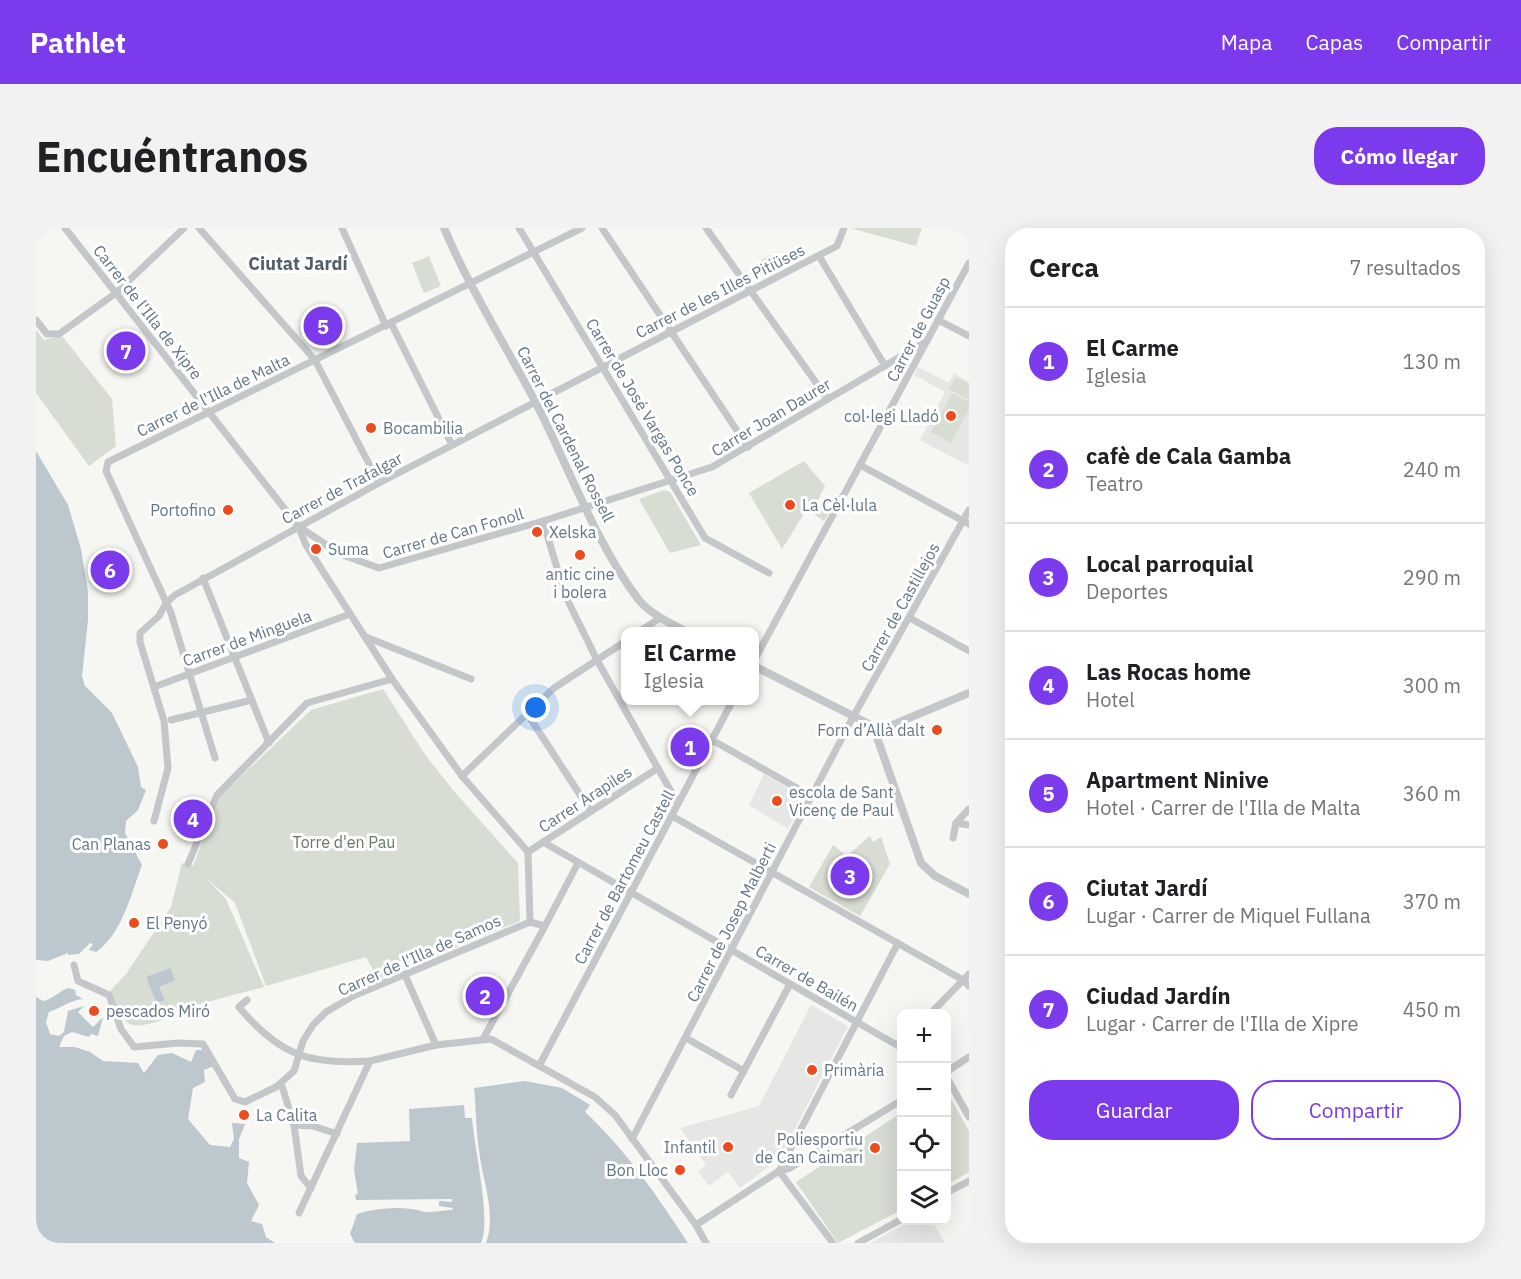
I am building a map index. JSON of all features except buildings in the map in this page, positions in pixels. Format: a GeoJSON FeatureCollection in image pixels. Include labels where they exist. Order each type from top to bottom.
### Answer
{"type":"FeatureCollection","features":[{"type":"Feature","properties":{"kind":"street","name":"Carrer de l'Illa de Xipre"},"geometry":{"type":"LineString","coordinates":[[65,228],[298,526]]}},
{"type":"Feature","properties":{"kind":"street"},"geometry":{"type":"LineString","coordinates":[[36,320],[47,333],[58,334],[116,293],[184,228]]}},
{"type":"Feature","properties":{"kind":"street"},"geometry":{"type":"LineString","coordinates":[[200,228],[315,360],[379,483]]}},
{"type":"Feature","properties":{"kind":"street"},"geometry":{"type":"LineString","coordinates":[[342,228],[388,325],[452,445]]}},
{"type":"Feature","properties":{"kind":"street","name":"Carrer del Cardenal Rossell"},"geometry":{"type":"LineString","coordinates":[[444,228],[469,285],[535,402],[587,509],[640,601],[660,618],[677,627]]}},
{"type":"Feature","properties":{"kind":"street","name":"Carrer de José Vargas Ponce"},"geometry":{"type":"LineString","coordinates":[[519,228],[705,537],[769,573]]}},
{"type":"Feature","properties":{"kind":"street","name":"Carrer de l'Illa de Malta"},"geometry":{"type":"LineString","coordinates":[[166,603],[106,471],[108,462],[582,228]]}},
{"type":"Feature","properties":{"kind":"street"},"geometry":{"type":"LineString","coordinates":[[602,228],[748,447]]}},
{"type":"Feature","properties":{"kind":"street"},"geometry":{"type":"LineString","coordinates":[[706,228],[827,398]]}},
{"type":"Feature","properties":{"kind":"street","name":"Carrer de les Illes Pitiüses"},"geometry":{"type":"LineString","coordinates":[[535,402],[837,246],[844,228]]}},
{"type":"Feature","properties":{"kind":"street"},"geometry":{"type":"LineString","coordinates":[[819,256],[885,366]]}},
{"type":"Feature","properties":{"kind":"street","name":"Carrer de Guasp"},"geometry":{"type":"LineString","coordinates":[[759,652],[969,263]]}},
{"type":"Feature","properties":{"kind":"street"},"geometry":{"type":"LineString","coordinates":[[938,320],[969,336]]}},
{"type":"Feature","properties":{"kind":"street","name":"Carrer Joan Daurer"},"geometry":{"type":"LineString","coordinates":[[587,509],[712,467],[927,341]]}},
{"type":"Feature","properties":{"kind":"street","name":"Carrer de Trafalgar"},"geometry":{"type":"LineString","coordinates":[[154,687],[140,633],[159,616],[166,603],[203,578],[298,526],[535,402]]}},
{"type":"Feature","properties":{"kind":"street"},"geometry":{"type":"LineString","coordinates":[[860,465],[966,522]]}},
{"type":"Feature","properties":{"kind":"street","name":"Carrer de Can Fonoll"},"geometry":{"type":"LineString","coordinates":[[298,526],[340,554],[379,568],[587,509]]}},
{"type":"Feature","properties":{"kind":"street","name":"Carrer de Castillejos"},"geometry":{"type":"LineString","coordinates":[[853,717],[966,522],[969,510]]}},
{"type":"Feature","properties":{"kind":"street"},"geometry":{"type":"LineString","coordinates":[[543,522],[565,595],[621,702]]}},
{"type":"Feature","properties":{"kind":"street"},"geometry":{"type":"LineString","coordinates":[[298,526],[306,545],[392,678],[462,776],[528,852],[530,921],[545,926]]}},
{"type":"Feature","properties":{"kind":"street"},"geometry":{"type":"LineString","coordinates":[[203,578],[269,743]]}},
{"type":"Feature","properties":{"kind":"street"},"geometry":{"type":"LineString","coordinates":[[166,603],[215,758]]}},
{"type":"Feature","properties":{"kind":"street","name":"Carrer de Minguela"},"geometry":{"type":"LineString","coordinates":[[154,687],[350,614]]}},
{"type":"Feature","properties":{"kind":"street"},"geometry":{"type":"LineString","coordinates":[[646,627],[660,618]]}},
{"type":"Feature","properties":{"kind":"street"},"geometry":{"type":"LineString","coordinates":[[910,618],[969,651]]}},
{"type":"Feature","properties":{"kind":"street"},"geometry":{"type":"LineString","coordinates":[[366,636],[471,679]]}},
{"type":"Feature","properties":{"kind":"street"},"geometry":{"type":"LineString","coordinates":[[462,776],[554,688],[621,644]]}},
{"type":"Feature","properties":{"kind":"street"},"geometry":{"type":"LineString","coordinates":[[759,669],[873,726],[890,726],[969,693]]}},
{"type":"Feature","properties":{"kind":"street"},"geometry":{"type":"LineString","coordinates":[[188,864],[217,795],[307,703],[392,678]]}},
{"type":"Feature","properties":{"kind":"street"},"geometry":{"type":"LineString","coordinates":[[154,687],[165,728],[168,768],[154,821]]}},
{"type":"Feature","properties":{"kind":"street"},"geometry":{"type":"LineString","coordinates":[[171,720],[252,700]]}},
{"type":"Feature","properties":{"kind":"street"},"geometry":{"type":"LineString","coordinates":[[622,705],[678,804]]}},
{"type":"Feature","properties":{"kind":"street","name":"Carrer de Bartomeu Castell"},"geometry":{"type":"LineString","coordinates":[[539,1066],[730,705]]}},
{"type":"Feature","properties":{"kind":"street"},"geometry":{"type":"LineString","coordinates":[[528,715],[590,810]]}},
{"type":"Feature","properties":{"kind":"street","name":"Carrer de Josep Malberti"},"geometry":{"type":"LineString","coordinates":[[632,1139],[853,717]]}},
{"type":"Feature","properties":{"kind":"street"},"geometry":{"type":"LineString","coordinates":[[873,726],[921,862],[935,876],[969,894]]}},
{"type":"Feature","properties":{"kind":"street"},"geometry":{"type":"LineString","coordinates":[[712,740],[811,796]]}},
{"type":"Feature","properties":{"kind":"street","name":"Carrer Arapiles"},"geometry":{"type":"LineString","coordinates":[[528,852],[658,768]]}},
{"type":"Feature","properties":{"kind":"street"},"geometry":{"type":"LineString","coordinates":[[953,838],[956,823],[969,809]]}},
{"type":"Feature","properties":{"kind":"street"},"geometry":{"type":"LineString","coordinates":[[672,816],[967,980],[935,1009]]}},
{"type":"Feature","properties":{"kind":"street"},"geometry":{"type":"LineString","coordinates":[[956,823],[969,825]]}},
{"type":"Feature","properties":{"kind":"street","name":"Carrer de Bailén"},"geometry":{"type":"LineString","coordinates":[[543,842],[897,1044]]}},
{"type":"Feature","properties":{"kind":"street"},"geometry":{"type":"LineString","coordinates":[[483,1039],[578,862]]}},
{"type":"Feature","properties":{"kind":"street","name":"Carrer de l'Illa de Samos"},"geometry":{"type":"LineString","coordinates":[[74,965],[78,981],[106,993],[121,1029],[134,1047],[178,1043],[203,1044],[235,1099],[245,1102],[281,1083],[294,1071],[308,1031],[327,1012],[353,996],[530,921]]}},
{"type":"Feature","properties":{"kind":"street"},"geometry":{"type":"LineString","coordinates":[[779,1171],[898,943]]}},
{"type":"Feature","properties":{"kind":"street"},"geometry":{"type":"LineString","coordinates":[[405,975],[436,1045]]}},
{"type":"Feature","properties":{"kind":"street"},"geometry":{"type":"LineString","coordinates":[[731,1095],[790,984]]}},
{"type":"Feature","properties":{"kind":"street"},"geometry":{"type":"LineString","coordinates":[[248,1000],[239,1007],[258,1030],[276,1045],[300,1057],[339,1063],[370,1061],[436,1045],[491,1039],[595,1097],[615,1115],[696,1225],[706,1243]]}},
{"type":"Feature","properties":{"kind":"street"},"geometry":{"type":"LineString","coordinates":[[686,1038],[744,1071]]}},
{"type":"Feature","properties":{"kind":"street"},"geometry":{"type":"LineString","coordinates":[[951,1070],[969,1057]]}},
{"type":"Feature","properties":{"kind":"street"},"geometry":{"type":"LineString","coordinates":[[298,1213],[370,1061]]}},
{"type":"Feature","properties":{"kind":"street"},"geometry":{"type":"LineString","coordinates":[[281,1083],[294,1125],[302,1176],[310,1188]]}},
{"type":"Feature","properties":{"kind":"street"},"geometry":{"type":"LineString","coordinates":[[951,1083],[969,1117]]}},
{"type":"Feature","properties":{"kind":"street"},"geometry":{"type":"LineString","coordinates":[[696,1225],[779,1171],[790,1168],[897,1103]]}},
{"type":"Feature","properties":{"kind":"street"},"geometry":{"type":"LineString","coordinates":[[294,1125],[313,1126],[337,1134]]}},
{"type":"Feature","properties":{"kind":"street"},"geometry":{"type":"LineString","coordinates":[[779,1171],[833,1243]]}},
{"type":"Feature","properties":{"kind":"street"},"geometry":{"type":"LineString","coordinates":[[951,1191],[969,1181]]}},
{"type":"Feature","properties":{"kind":"street"},"geometry":{"type":"LineString","coordinates":[[858,1243],[897,1222]]}},
{"type":"Feature","properties":{"kind":"shaded area","name":"col·legi Lladó"},"geometry":{"type":"Polygon","coordinates":[[[918,367],[949,383],[954,373],[969,382],[969,466],[920,440],[945,392],[914,375],[918,367]]]}},
{"type":"Feature","properties":{"kind":"shaded area"},"geometry":{"type":"Polygon","coordinates":[[[36,451],[68,505],[81,549],[88,592],[88,620],[82,676],[85,686],[112,713],[138,767],[141,787],[146,790],[138,810],[126,821],[125,833],[142,865],[113,935],[96,952],[89,950],[93,944],[90,943],[79,954],[68,955],[68,953],[48,961],[36,960],[36,451]]]}},
{"type":"Feature","properties":{"kind":"shaded area","name":"escola de Sant Vicenç de Paul"},"geometry":{"type":"Polygon","coordinates":[[[764,774],[805,798],[788,829],[749,805],[764,774]]]}},
{"type":"Feature","properties":{"kind":"shaded area"},"geometry":{"type":"Polygon","coordinates":[[[170,968],[175,980],[159,987],[165,1000],[157,1004],[146,977],[170,968]]]}},
{"type":"Feature","properties":{"kind":"shaded area"},"geometry":{"type":"Polygon","coordinates":[[[69,988],[75,990],[76,995],[83,999],[49,1012],[46,1022],[50,1034],[59,1036],[64,1032],[68,1011],[84,1006],[78,1012],[93,1027],[103,1017],[98,1036],[91,1034],[89,1037],[72,1032],[64,1036],[59,1047],[75,1047],[90,1052],[103,1061],[138,1063],[144,1073],[158,1055],[172,1053],[191,1062],[196,1050],[206,1050],[214,1066],[204,1070],[205,1082],[193,1088],[188,1119],[210,1145],[230,1147],[234,1139],[232,1123],[245,1124],[239,1139],[239,1158],[249,1162],[247,1183],[259,1205],[251,1221],[262,1224],[266,1237],[275,1243],[36,1243],[36,997],[43,1001],[47,1000],[69,988]]]}},
{"type":"Feature","properties":{"kind":"shaded area"},"geometry":{"type":"Polygon","coordinates":[[[811,1005],[848,1026],[780,1158],[740,1188],[728,1172],[709,1186],[698,1172],[706,1165],[680,1128],[759,1106],[811,1005]]]}},
{"type":"Feature","properties":{"kind":"shaded area"},"geometry":{"type":"Polygon","coordinates":[[[525,1081],[562,1088],[590,1105],[585,1112],[628,1158],[688,1243],[486,1243],[490,1220],[477,1134],[474,1088],[525,1081]]]}},
{"type":"Feature","properties":{"kind":"shaded area"},"geometry":{"type":"Polygon","coordinates":[[[464,1105],[465,1118],[472,1118],[484,1202],[484,1233],[481,1243],[355,1243],[350,1234],[357,1214],[392,1208],[427,1212],[452,1210],[453,1208],[439,1206],[439,1201],[452,1202],[452,1199],[356,1200],[355,1195],[358,1194],[354,1170],[357,1143],[410,1141],[409,1109],[464,1105]]]}},
{"type":"Feature","properties":{"kind":"shaded area"},"geometry":{"type":"Polygon","coordinates":[[[904,1225],[934,1225],[945,1243],[870,1243],[904,1225]]]}},
{"type":"Feature","properties":{"kind":"green space"},"geometry":{"type":"Polygon","coordinates":[[[850,228],[922,228],[916,246],[850,228]]]}},
{"type":"Feature","properties":{"kind":"green space"},"geometry":{"type":"Polygon","coordinates":[[[771,255],[790,260],[762,274],[761,260],[771,255]]]}},
{"type":"Feature","properties":{"kind":"green space"},"geometry":{"type":"Polygon","coordinates":[[[429,256],[441,286],[424,293],[412,263],[429,256]]]}},
{"type":"Feature","properties":{"kind":"green space"},"geometry":{"type":"Polygon","coordinates":[[[36,330],[44,340],[62,336],[112,399],[116,446],[89,466],[36,393],[36,330]]]}},
{"type":"Feature","properties":{"kind":"green space"},"geometry":{"type":"Polygon","coordinates":[[[956,377],[969,384],[969,400],[949,389],[956,377]]]}},
{"type":"Feature","properties":{"kind":"green space"},"geometry":{"type":"Polygon","coordinates":[[[952,393],[969,402],[969,409],[951,443],[931,432],[952,393]]]}},
{"type":"Feature","properties":{"kind":"green space","name":"La Cèl·lula"},"geometry":{"type":"Polygon","coordinates":[[[804,461],[825,486],[817,502],[831,510],[824,521],[807,509],[782,549],[749,493],[804,461]]]}},
{"type":"Feature","properties":{"kind":"green space"},"geometry":{"type":"Polygon","coordinates":[[[664,490],[670,492],[701,545],[670,553],[639,499],[664,490]]]}},
{"type":"Feature","properties":{"kind":"green space","name":"Torre d'en Pau"},"geometry":{"type":"Polygon","coordinates":[[[383,689],[424,753],[452,789],[518,863],[520,921],[378,979],[366,957],[266,986],[235,903],[205,877],[226,899],[264,987],[177,1010],[174,1017],[149,1024],[133,1025],[127,1022],[121,1016],[110,991],[126,974],[171,907],[182,863],[193,866],[219,797],[311,710],[383,689]]]}},
{"type":"Feature","properties":{"kind":"green space"},"geometry":{"type":"Polygon","coordinates":[[[870,836],[873,842],[881,837],[890,864],[860,916],[809,887],[833,845],[847,856],[870,836]]]}},
{"type":"Feature","properties":{"kind":"green space"},"geometry":{"type":"Polygon","coordinates":[[[951,1099],[969,1131],[969,1172],[951,1183],[951,1099]]]}},
{"type":"Feature","properties":{"kind":"green space","name":"Poliesportiu de Can Caimari"},"geometry":{"type":"Polygon","coordinates":[[[897,1116],[897,1212],[838,1243],[796,1182],[897,1116]]]}},
{"type":"Feature","properties":{"kind":"place","name":"Apartment Ninive"},"geometry":{"type":"Point","coordinates":[323,326]}},
{"type":"Feature","properties":{"kind":"place","name":"Ciudad Jardín"},"geometry":{"type":"Point","coordinates":[126,351]}},
{"type":"Feature","properties":{"kind":"place","name":"col·legi Lladó"},"geometry":{"type":"Point","coordinates":[951,416]}},
{"type":"Feature","properties":{"kind":"place","name":"Bocambilia"},"geometry":{"type":"Point","coordinates":[371,428]}},
{"type":"Feature","properties":{"kind":"place","name":"La Cèl·lula"},"geometry":{"type":"Point","coordinates":[790,505]}},
{"type":"Feature","properties":{"kind":"place","name":"Portofino"},"geometry":{"type":"Point","coordinates":[228,510]}},
{"type":"Feature","properties":{"kind":"place","name":"Xelska"},"geometry":{"type":"Point","coordinates":[537,532]}},
{"type":"Feature","properties":{"kind":"place","name":"Suma"},"geometry":{"type":"Point","coordinates":[316,549]}},
{"type":"Feature","properties":{"kind":"place","name":"antic cine i bolera"},"geometry":{"type":"Point","coordinates":[580,555]}},
{"type":"Feature","properties":{"kind":"place","name":"Ciutat Jardí"},"geometry":{"type":"Point","coordinates":[110,570]}},
{"type":"Feature","properties":{"kind":"place","name":"Forn d’Allà dalt"},"geometry":{"type":"Point","coordinates":[937,730]}},
{"type":"Feature","properties":{"kind":"place","name":"El Carme"},"geometry":{"type":"Point","coordinates":[690,747]}},
{"type":"Feature","properties":{"kind":"place","name":"escola de Sant Vicenç de Paul"},"geometry":{"type":"Point","coordinates":[777,801]}},
{"type":"Feature","properties":{"kind":"place","name":"Las Rocas home"},"geometry":{"type":"Point","coordinates":[193,819]}},
{"type":"Feature","properties":{"kind":"place","name":"Can Planas"},"geometry":{"type":"Point","coordinates":[163,844]}},
{"type":"Feature","properties":{"kind":"place","name":"Local parroquial"},"geometry":{"type":"Point","coordinates":[850,876]}},
{"type":"Feature","properties":{"kind":"place","name":"El Penyó"},"geometry":{"type":"Point","coordinates":[134,923]}},
{"type":"Feature","properties":{"kind":"place","name":"cafè de Cala Gamba"},"geometry":{"type":"Point","coordinates":[485,996]}},
{"type":"Feature","properties":{"kind":"place","name":"pescados Miró"},"geometry":{"type":"Point","coordinates":[94,1011]}},
{"type":"Feature","properties":{"kind":"place","name":"Primària"},"geometry":{"type":"Point","coordinates":[812,1070]}},
{"type":"Feature","properties":{"kind":"place","name":"La Calita"},"geometry":{"type":"Point","coordinates":[244,1115]}},
{"type":"Feature","properties":{"kind":"place","name":"Infantil"},"geometry":{"type":"Point","coordinates":[728,1147]}},
{"type":"Feature","properties":{"kind":"place","name":"Poliesportiu de Can Caimari"},"geometry":{"type":"Point","coordinates":[875,1148]}},
{"type":"Feature","properties":{"kind":"place","name":"Bon Lloc"},"geometry":{"type":"Point","coordinates":[680,1170]}},
{"type":"Feature","properties":{"kind":"district","name":"Ciutat Jardí"},"geometry":{"type":"Point","coordinates":[298,263]}}]}
